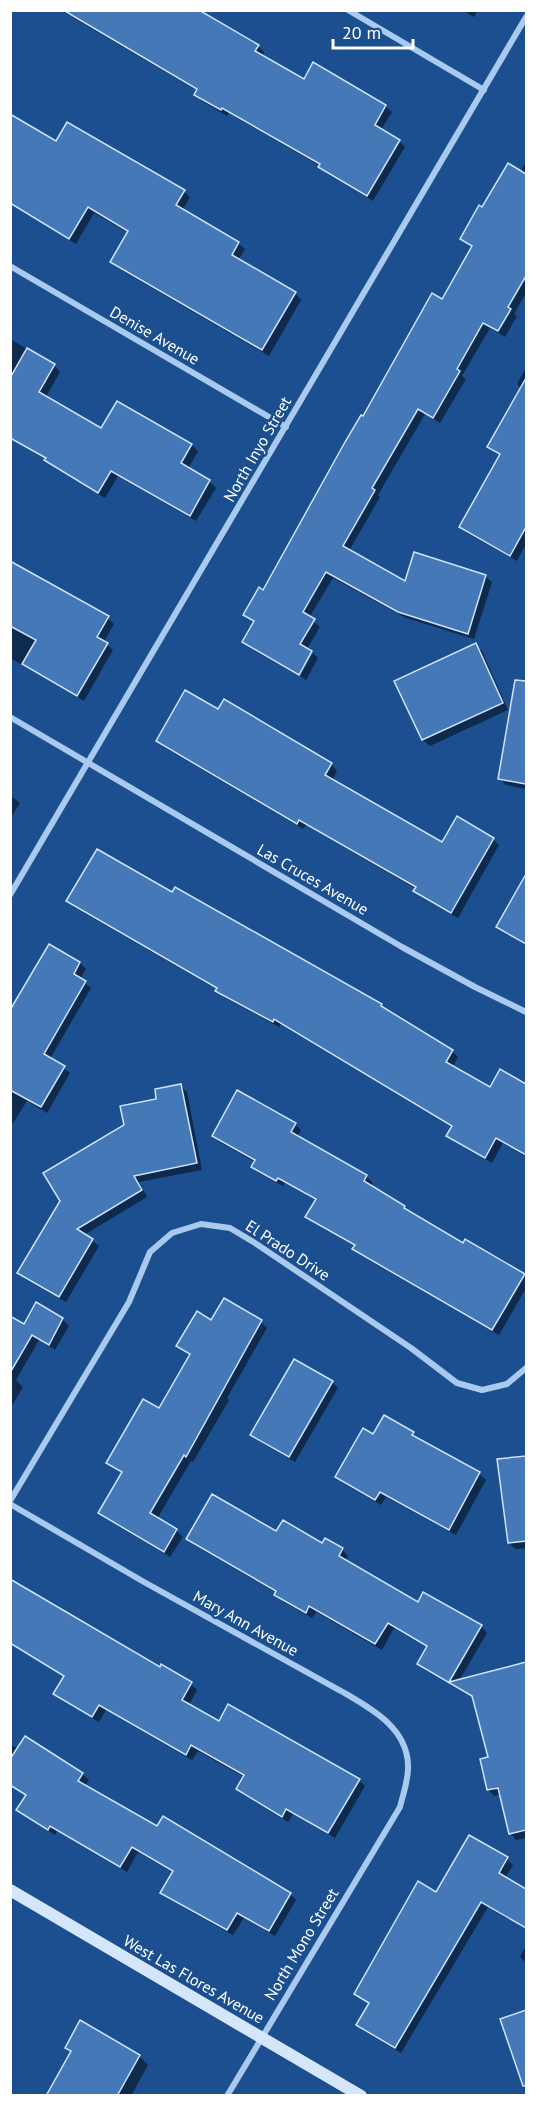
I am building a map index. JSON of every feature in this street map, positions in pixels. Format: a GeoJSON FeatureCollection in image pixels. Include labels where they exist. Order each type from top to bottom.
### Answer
{"type":"FeatureCollection","features":[{"type":"Feature","properties":{"kind":"street"},"geometry":{"type":"LineString","coordinates":[[348,10],[483,90]]}},
{"type":"Feature","properties":{"kind":"street","name":"North Inyo Street"},"geometry":{"type":"LineString","coordinates":[[10,896],[526,17]]}},
{"type":"Feature","properties":{"kind":"street","name":"Denise Avenue"},"geometry":{"type":"LineString","coordinates":[[10,266],[286,427]]}},
{"type":"Feature","properties":{"kind":"street","name":"Las Cruces Avenue"},"geometry":{"type":"LineString","coordinates":[[10,717],[402,947],[526,1012]]}},
{"type":"Feature","properties":{"kind":"street","name":"El Prado Drive"},"geometry":{"type":"LineString","coordinates":[[10,1503],[129,1302],[150,1252],[172,1233],[201,1224],[230,1228],[255,1243],[411,1348],[457,1383],[482,1390],[507,1384],[526,1368]]}},
{"type":"Feature","properties":{"kind":"street","name":"Mary Ann Avenue"},"geometry":{"type":"LineString","coordinates":[[10,1503],[144,1582],[369,1708],[395,1729],[404,1744],[408,1765],[400,1807]]}},
{"type":"Feature","properties":{"kind":"street","name":"North Mono Street"},"geometry":{"type":"LineString","coordinates":[[227,2096],[400,1807]]}},
{"type":"Feature","properties":{"kind":"street","name":"West Las Flores Avenue"},"geometry":{"type":"LineString","coordinates":[[10,1890],[361,2096]]}},
{"type":"Feature","properties":{"kind":"building"},"geometry":{"type":"Polygon","coordinates":[[[63,10],[199,10],[259,45],[255,51],[304,79],[313,62],[386,105],[375,125],[400,140],[367,196],[318,167],[320,164],[222,108],[221,110],[194,95],[197,89],[63,10]]]}},
{"type":"Feature","properties":{"kind":"building"},"geometry":{"type":"Polygon","coordinates":[[[10,114],[56,141],[67,122],[185,190],[176,205],[239,242],[232,255],[296,292],[262,350],[110,262],[128,231],[88,207],[69,239],[10,203],[10,114]]]}},
{"type":"Feature","properties":{"kind":"building"},"geometry":{"type":"Polygon","coordinates":[[[508,163],[526,174],[526,276],[508,307],[511,309],[498,331],[483,323],[457,369],[460,371],[433,418],[418,409],[372,488],[375,490],[343,546],[405,581],[414,552],[486,575],[468,634],[398,612],[326,572],[303,612],[315,619],[300,644],[312,651],[299,675],[242,642],[254,621],[243,615],[259,587],[263,590],[345,442],[361,415],[363,416],[432,293],[442,299],[472,246],[460,239],[479,205],[482,207],[508,163]]]}},
{"type":"Feature","properties":{"kind":"building"},"geometry":{"type":"Polygon","coordinates":[[[27,348],[55,364],[39,392],[101,428],[117,401],[192,444],[181,463],[210,480],[190,516],[111,471],[98,493],[44,460],[46,458],[10,438],[10,378],[27,348]]]}},
{"type":"Feature","properties":{"kind":"building"},"geometry":{"type":"Polygon","coordinates":[[[526,378],[526,527],[510,556],[459,527],[500,454],[487,447],[526,378]]]}},
{"type":"Feature","properties":{"kind":"building"},"geometry":{"type":"Polygon","coordinates":[[[10,561],[109,616],[97,637],[108,643],[77,696],[22,664],[36,640],[10,626],[10,561]]]}},
{"type":"Feature","properties":{"kind":"building"},"geometry":{"type":"Polygon","coordinates":[[[476,643],[503,703],[422,740],[394,681],[476,643]]]}},
{"type":"Feature","properties":{"kind":"building"},"geometry":{"type":"Polygon","coordinates":[[[515,680],[526,681],[526,784],[498,779],[515,680]]]}},
{"type":"Feature","properties":{"kind":"building"},"geometry":{"type":"Polygon","coordinates":[[[185,690],[218,709],[224,699],[332,763],[325,775],[442,842],[457,816],[494,838],[451,913],[413,891],[416,887],[299,820],[297,824],[156,741],[185,690]]]}},
{"type":"Feature","properties":{"kind":"building"},"geometry":{"type":"Polygon","coordinates":[[[97,849],[172,892],[175,887],[382,1004],[381,1006],[453,1050],[446,1062],[490,1087],[500,1069],[526,1084],[526,1155],[496,1138],[485,1158],[446,1136],[452,1126],[274,1019],[273,1022],[215,991],[217,988],[66,901],[97,849]]]}},
{"type":"Feature","properties":{"kind":"building"},"geometry":{"type":"Polygon","coordinates":[[[526,874],[526,944],[496,927],[526,874]]]}},
{"type":"Feature","properties":{"kind":"building"},"geometry":{"type":"Polygon","coordinates":[[[49,944],[80,962],[74,974],[86,981],[44,1054],[65,1066],[41,1107],[10,1090],[10,1010],[49,944]]]}},
{"type":"Feature","properties":{"kind":"building"},"geometry":{"type":"Polygon","coordinates":[[[181,1084],[197,1163],[134,1176],[142,1190],[77,1229],[93,1239],[59,1297],[17,1273],[60,1201],[43,1173],[124,1125],[120,1106],[156,1099],[155,1089],[181,1084]]]}},
{"type":"Feature","properties":{"kind":"building"},"geometry":{"type":"Polygon","coordinates":[[[237,1090],[296,1123],[291,1132],[367,1175],[364,1181],[405,1206],[404,1208],[463,1243],[465,1239],[525,1274],[492,1330],[352,1249],[355,1245],[305,1217],[316,1199],[278,1178],[276,1181],[251,1167],[255,1160],[212,1136],[237,1090]]]}},
{"type":"Feature","properties":{"kind":"building"},"geometry":{"type":"Polygon","coordinates":[[[224,1298],[262,1320],[186,1457],[184,1455],[150,1513],[177,1529],[164,1552],[98,1513],[122,1472],[106,1463],[143,1399],[159,1408],[190,1354],[176,1346],[197,1311],[211,1320],[224,1298]]]}},
{"type":"Feature","properties":{"kind":"building"},"geometry":{"type":"Polygon","coordinates":[[[36,1302],[63,1318],[49,1345],[32,1335],[10,1373],[10,1316],[24,1324],[36,1302]]]}},
{"type":"Feature","properties":{"kind":"building"},"geometry":{"type":"Polygon","coordinates":[[[294,1359],[333,1381],[289,1457],[250,1435],[294,1359]]]}},
{"type":"Feature","properties":{"kind":"building"},"geometry":{"type":"Polygon","coordinates":[[[384,1415],[414,1432],[412,1435],[480,1472],[449,1530],[380,1492],[375,1500],[335,1477],[363,1428],[373,1434],[384,1415]]]}},
{"type":"Feature","properties":{"kind":"building"},"geometry":{"type":"Polygon","coordinates":[[[526,1456],[526,1541],[508,1543],[497,1459],[526,1456]]]}},
{"type":"Feature","properties":{"kind":"building"},"geometry":{"type":"Polygon","coordinates":[[[212,1494],[276,1531],[283,1520],[322,1543],[325,1538],[343,1548],[339,1556],[418,1602],[423,1592],[482,1625],[449,1682],[526,1662],[526,1830],[509,1834],[498,1788],[487,1790],[480,1759],[488,1757],[472,1696],[417,1664],[427,1646],[388,1623],[375,1644],[309,1606],[306,1613],[274,1595],[276,1591],[186,1539],[212,1494]]]}},
{"type":"Feature","properties":{"kind":"building"},"geometry":{"type":"Polygon","coordinates":[[[10,1579],[160,1667],[161,1664],[192,1682],[182,1700],[219,1721],[228,1704],[360,1779],[328,1833],[286,1809],[282,1817],[236,1789],[244,1775],[191,1745],[186,1755],[99,1705],[92,1717],[53,1694],[64,1676],[10,1643],[10,1579]]]}},
{"type":"Feature","properties":{"kind":"building"},"geometry":{"type":"Polygon","coordinates":[[[25,1736],[83,1773],[78,1781],[157,1826],[163,1816],[291,1893],[269,1931],[237,1913],[227,1930],[160,1893],[173,1871],[132,1847],[120,1867],[50,1826],[48,1830],[16,1810],[26,1795],[10,1785],[10,1759],[25,1736]]]}},
{"type":"Feature","properties":{"kind":"building"},"geometry":{"type":"Polygon","coordinates":[[[469,1835],[508,1857],[499,1873],[526,1889],[526,1928],[481,1902],[395,2048],[356,2025],[369,2003],[354,1994],[418,1881],[436,1892],[469,1835]]]}},
{"type":"Feature","properties":{"kind":"building"},"geometry":{"type":"Polygon","coordinates":[[[526,2010],[526,2086],[523,2086],[500,2019],[526,2010]]]}},
{"type":"Feature","properties":{"kind":"building"},"geometry":{"type":"Polygon","coordinates":[[[80,2020],[140,2055],[117,2096],[46,2096],[71,2051],[65,2048],[80,2020]]]}}]}
